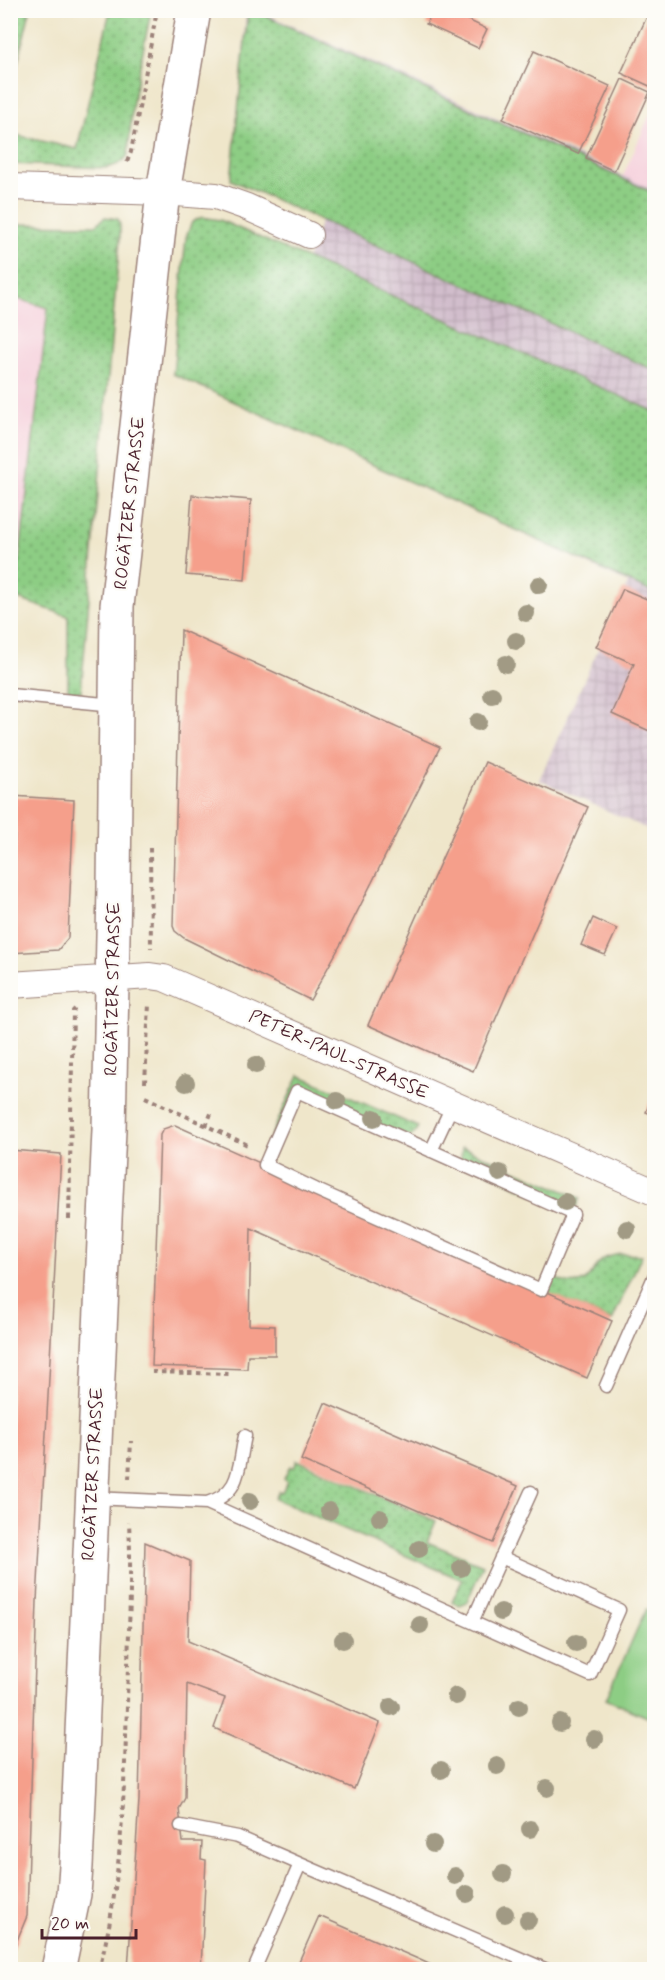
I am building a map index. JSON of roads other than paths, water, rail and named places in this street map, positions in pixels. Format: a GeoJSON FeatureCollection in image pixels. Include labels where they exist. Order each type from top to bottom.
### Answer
{"type":"FeatureCollection","features":[{"type":"Feature","properties":{"kind":"street","name":"ROGÄTZER STRASSE"},"geometry":{"type":"LineString","coordinates":[[58,1970],[73,1904],[76,1866],[109,1130],[117,606],[163,192],[194,10]]}},
{"type":"Feature","properties":{"kind":"street"},"geometry":{"type":"LineString","coordinates":[[10,187],[216,196],[247,207],[309,236]]}},
{"type":"Feature","properties":{"kind":"street","name":"PETER-PAUL-STRASSE"},"geometry":{"type":"LineString","coordinates":[[10,985],[156,976],[174,981],[654,1192]]}},
{"type":"Feature","properties":{"kind":"lane"},"geometry":{"type":"LineString","coordinates":[[10,695],[116,705]]}},
{"type":"Feature","properties":{"kind":"lane"},"geometry":{"type":"LineString","coordinates":[[297,1091],[431,1151],[573,1214],[541,1290],[264,1165],[297,1091]]}},
{"type":"Feature","properties":{"kind":"lane"},"geometry":{"type":"LineString","coordinates":[[431,1151],[453,1104]]}},
{"type":"Feature","properties":{"kind":"lane"},"geometry":{"type":"LineString","coordinates":[[606,1386],[654,1277]]}},
{"type":"Feature","properties":{"kind":"lane"},"geometry":{"type":"LineString","coordinates":[[207,1503],[225,1496],[235,1482],[245,1436]]}},
{"type":"Feature","properties":{"kind":"lane"},"geometry":{"type":"LineString","coordinates":[[472,1622],[531,1492]]}},
{"type":"Feature","properties":{"kind":"lane"},"geometry":{"type":"LineString","coordinates":[[91,1498],[207,1503],[591,1675],[619,1610],[501,1557]]}},
{"type":"Feature","properties":{"kind":"lane"},"geometry":{"type":"LineString","coordinates":[[181,1826],[238,1837],[547,1970]]}},
{"type":"Feature","properties":{"kind":"lane"},"geometry":{"type":"LineString","coordinates":[[254,1970],[300,1864]]}}]}
